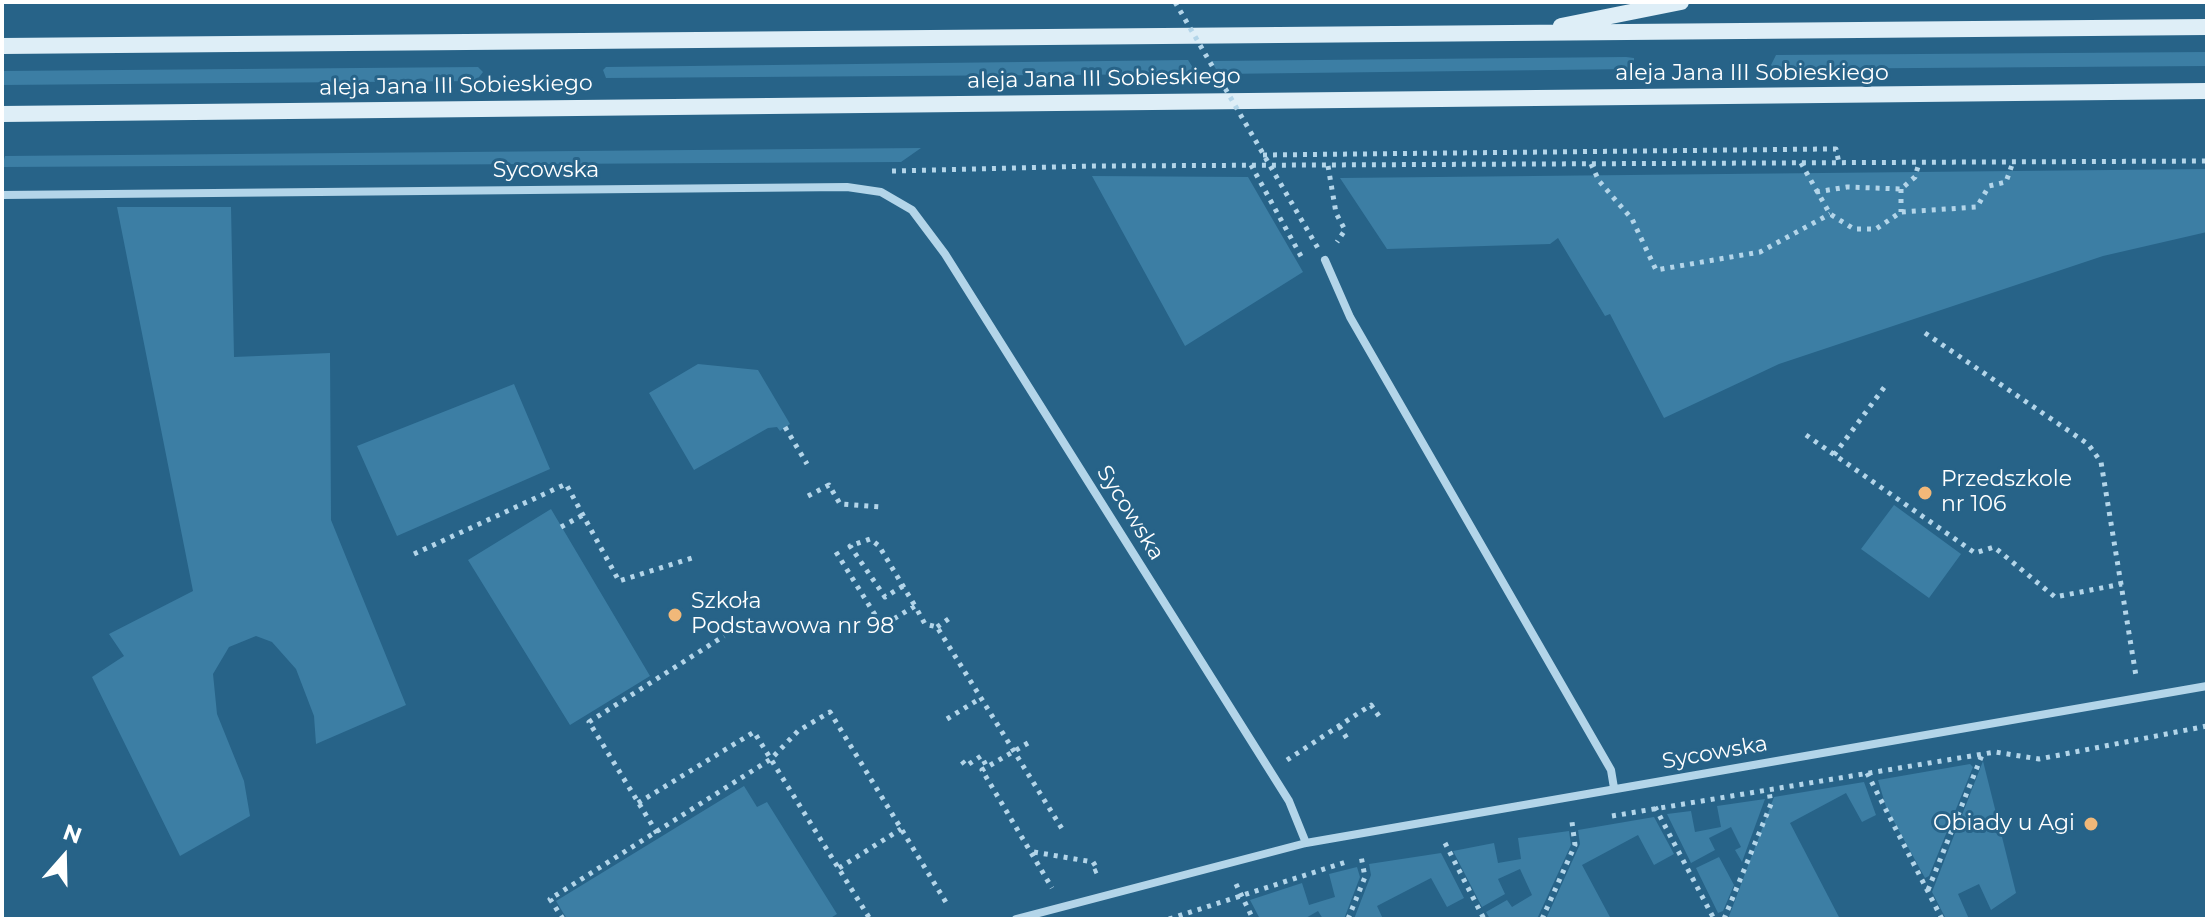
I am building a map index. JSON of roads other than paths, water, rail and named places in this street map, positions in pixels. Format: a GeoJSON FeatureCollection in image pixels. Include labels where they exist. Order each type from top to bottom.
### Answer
{"type":"FeatureCollection","features":[{"type":"Feature","properties":{"kind":"main road"},"geometry":{"type":"LineString","coordinates":[[1522,33],[1681,2]]}},
{"type":"Feature","properties":{"kind":"main road","name":"aleja Jana III Sobieskiego"},"geometry":{"type":"LineString","coordinates":[[2,46],[2207,27]]}},
{"type":"Feature","properties":{"kind":"main road","name":"aleja Jana III Sobieskiego"},"geometry":{"type":"LineString","coordinates":[[2,114],[2207,91]]}},
{"type":"Feature","properties":{"kind":"street","name":"Sycowska"},"geometry":{"type":"LineString","coordinates":[[2,195],[833,187],[881,192],[912,210],[945,254],[1289,801],[1306,843],[2207,686]]}},
{"type":"Feature","properties":{"kind":"street"},"geometry":{"type":"LineString","coordinates":[[1325,260],[1350,317],[1611,770],[1614,788]]}},
{"type":"Feature","properties":{"kind":"street"},"geometry":{"type":"LineString","coordinates":[[1016,919],[1306,843]]}},
{"type":"Feature","properties":{"kind":"place","name":"Przedszkole nr 106"},"geometry":{"type":"Point","coordinates":[1925,493]}},
{"type":"Feature","properties":{"kind":"place","name":"Szkoła Podstawowa nr 98"},"geometry":{"type":"Point","coordinates":[675,615]}},
{"type":"Feature","properties":{"kind":"place","name":"Obiady u Agi"},"geometry":{"type":"Point","coordinates":[2091,824]}}]}
